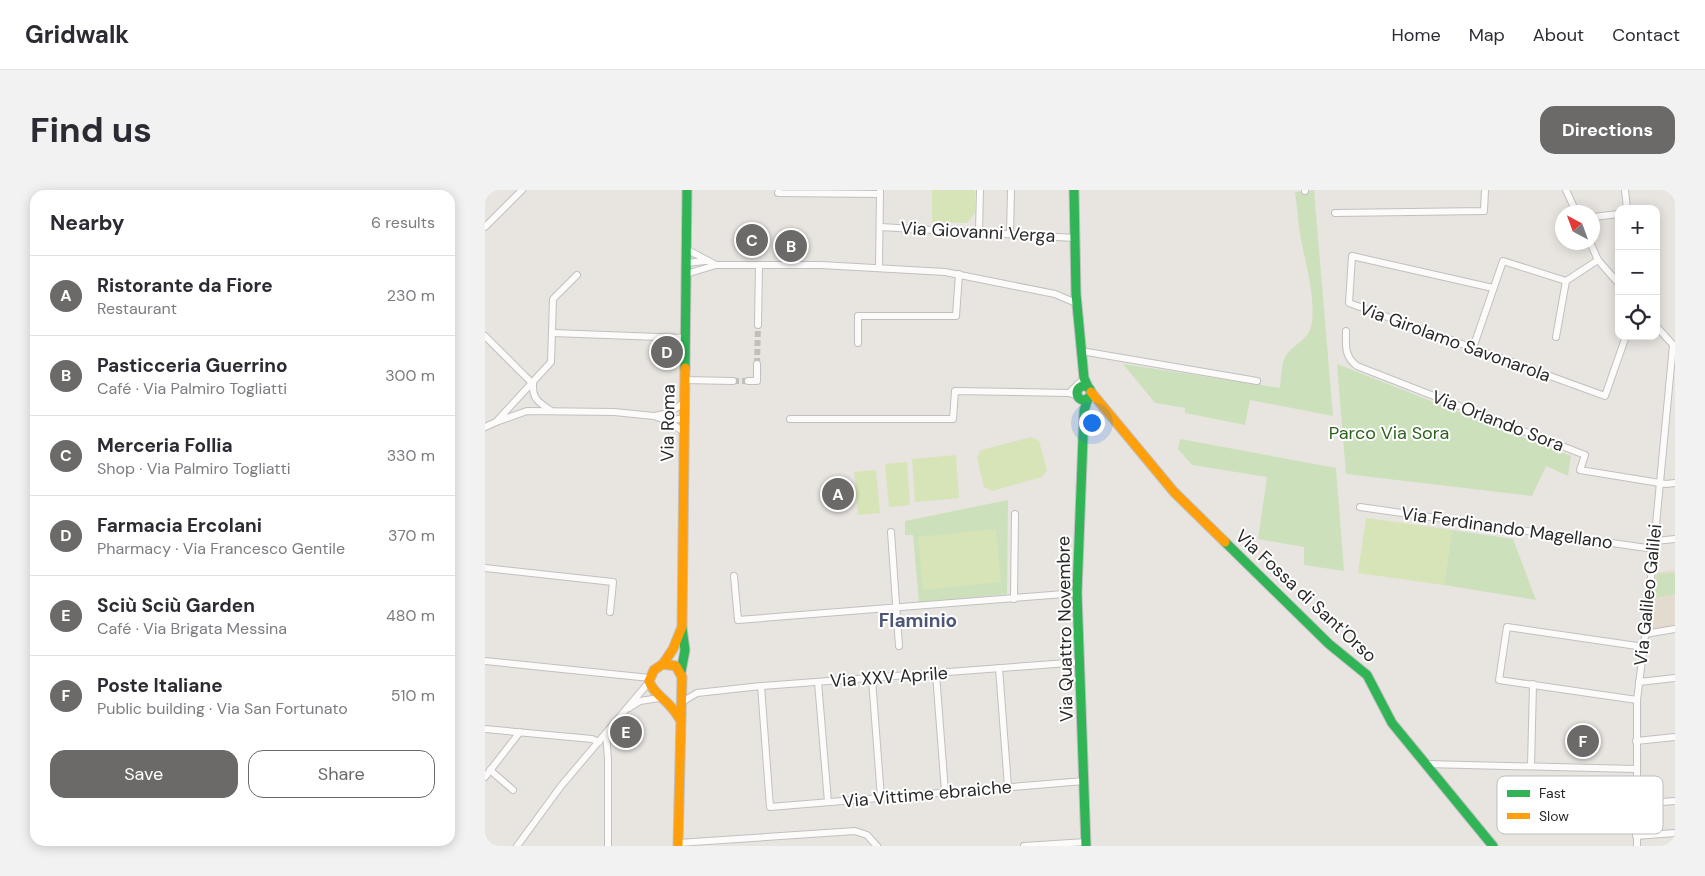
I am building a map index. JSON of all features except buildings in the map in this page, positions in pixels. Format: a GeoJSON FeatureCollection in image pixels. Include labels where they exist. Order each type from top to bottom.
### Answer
{"type":"FeatureCollection","features":[{"type":"Feature","properties":{"kind":"street"},"geometry":{"type":"LineString","coordinates":[[485,227],[522,190]]}},
{"type":"Feature","properties":{"kind":"street","name":"Via Roma"},"geometry":{"type":"LineString","coordinates":[[681,672],[684,661],[685,637],[682,627],[687,190]]}},
{"type":"Feature","properties":{"kind":"street"},"geometry":{"type":"LineString","coordinates":[[979,232],[980,190]]}},
{"type":"Feature","properties":{"kind":"street"},"geometry":{"type":"LineString","coordinates":[[1010,234],[1011,190]]}},
{"type":"Feature","properties":{"kind":"street"},"geometry":{"type":"LineString","coordinates":[[790,419],[953,418],[955,392],[1084,393],[1076,298],[1074,190]]}},
{"type":"Feature","properties":{"kind":"street"},"geometry":{"type":"LineString","coordinates":[[1335,213],[1484,212],[1485,190]]}},
{"type":"Feature","properties":{"kind":"street"},"geometry":{"type":"LineString","coordinates":[[1566,190],[1573,205]]}},
{"type":"Feature","properties":{"kind":"street"},"geometry":{"type":"LineString","coordinates":[[1625,190],[1627,205]]}},
{"type":"Feature","properties":{"kind":"street"},"geometry":{"type":"LineString","coordinates":[[779,191],[880,192],[879,267]]}},
{"type":"Feature","properties":{"kind":"street"},"geometry":{"type":"LineString","coordinates":[[1600,216],[1615,214]]}},
{"type":"Feature","properties":{"kind":"street","name":"Via Giovanni Verga"},"geometry":{"type":"LineString","coordinates":[[880,226],[1076,238]]}},
{"type":"Feature","properties":{"kind":"street"},"geometry":{"type":"LineString","coordinates":[[686,249],[716,265]]}},
{"type":"Feature","properties":{"kind":"street"},"geometry":{"type":"LineString","coordinates":[[1594,250],[1598,260],[1615,279]]}},
{"type":"Feature","properties":{"kind":"street","name":"Via Girolamo Savonarola"},"geometry":{"type":"LineString","coordinates":[[1493,288],[1352,256],[1349,303],[1605,396],[1625,340]]}},
{"type":"Feature","properties":{"kind":"street"},"geometry":{"type":"LineString","coordinates":[[1556,336],[1566,282],[1598,260]]}},
{"type":"Feature","properties":{"kind":"street"},"geometry":{"type":"LineString","coordinates":[[686,263],[706,261]]}},
{"type":"Feature","properties":{"kind":"street"},"geometry":{"type":"LineString","coordinates":[[1473,348],[1503,261],[1566,282]]}},
{"type":"Feature","properties":{"kind":"street"},"geometry":{"type":"LineString","coordinates":[[685,274],[716,265],[879,267],[959,274],[1076,298]]}},
{"type":"Feature","properties":{"kind":"street"},"geometry":{"type":"LineString","coordinates":[[758,325],[759,265]]}},
{"type":"Feature","properties":{"kind":"street"},"geometry":{"type":"LineString","coordinates":[[858,343],[858,316],[956,316],[959,274]]}},
{"type":"Feature","properties":{"kind":"street"},"geometry":{"type":"LineString","coordinates":[[496,422],[533,384],[551,362],[553,299],[577,275]]}},
{"type":"Feature","properties":{"kind":"street"},"geometry":{"type":"LineString","coordinates":[[1660,330],[1674,346]]}},
{"type":"Feature","properties":{"kind":"street","name":"Via Orlando Sora"},"geometry":{"type":"LineString","coordinates":[[1346,331],[1346,352],[1349,360],[1357,366],[1585,455],[1580,470],[1660,482]]}},
{"type":"Feature","properties":{"kind":"street"},"geometry":{"type":"LineString","coordinates":[[553,333],[686,338]]}},
{"type":"Feature","properties":{"kind":"street"},"geometry":{"type":"LineString","coordinates":[[485,336],[533,384],[536,401]]}},
{"type":"Feature","properties":{"kind":"street","name":"Via Galileo Galilei"},"geometry":{"type":"LineString","coordinates":[[1635,776],[1637,700],[1674,346]]}},
{"type":"Feature","properties":{"kind":"street"},"geometry":{"type":"LineString","coordinates":[[1081,351],[1257,381]]}},
{"type":"Feature","properties":{"kind":"street"},"geometry":{"type":"LineString","coordinates":[[748,381],[757,381],[757,364]]}},
{"type":"Feature","properties":{"kind":"street"},"geometry":{"type":"LineString","coordinates":[[1069,393],[1084,378]]}},
{"type":"Feature","properties":{"kind":"street"},"geometry":{"type":"LineString","coordinates":[[685,380],[733,381]]}},
{"type":"Feature","properties":{"kind":"street","name":"Via Fossa di Sant'Orso"},"geometry":{"type":"LineString","coordinates":[[1084,393],[1101,404],[1174,492],[1317,633],[1367,675],[1372,681],[1384,711],[1493,846]]}},
{"type":"Feature","properties":{"kind":"street","name":"Via Quattro Novembre"},"geometry":{"type":"LineString","coordinates":[[1084,393],[1077,593],[1081,662],[1086,844]]}},
{"type":"Feature","properties":{"kind":"street"},"geometry":{"type":"LineString","coordinates":[[517,400],[536,401],[549,410]]}},
{"type":"Feature","properties":{"kind":"street"},"geometry":{"type":"LineString","coordinates":[[517,400],[527,412]]}},
{"type":"Feature","properties":{"kind":"street"},"geometry":{"type":"LineString","coordinates":[[654,416],[668,412],[684,403]]}},
{"type":"Feature","properties":{"kind":"street"},"geometry":{"type":"LineString","coordinates":[[485,427],[527,412],[549,410],[614,412],[654,416],[668,421],[684,432]]}},
{"type":"Feature","properties":{"kind":"street"},"geometry":{"type":"LineString","coordinates":[[668,412],[684,418]]}},
{"type":"Feature","properties":{"kind":"street"},"geometry":{"type":"LineString","coordinates":[[668,421],[684,418]]}},
{"type":"Feature","properties":{"kind":"street"},"geometry":{"type":"LineString","coordinates":[[1660,482],[1675,483]]}},
{"type":"Feature","properties":{"kind":"street","name":"Via Ferdinando Magellano"},"geometry":{"type":"LineString","coordinates":[[1360,507],[1654,549]]}},
{"type":"Feature","properties":{"kind":"street"},"geometry":{"type":"LineString","coordinates":[[1014,599],[1015,514]]}},
{"type":"Feature","properties":{"kind":"street"},"geometry":{"type":"LineString","coordinates":[[891,532],[899,646]]}},
{"type":"Feature","properties":{"kind":"street"},"geometry":{"type":"LineString","coordinates":[[1655,541],[1675,539]]}},
{"type":"Feature","properties":{"kind":"street"},"geometry":{"type":"LineString","coordinates":[[485,568],[613,582],[610,612]]}},
{"type":"Feature","properties":{"kind":"street"},"geometry":{"type":"LineString","coordinates":[[734,576],[738,620],[1077,593]]}},
{"type":"Feature","properties":{"kind":"street","name":"Via Roma"},"geometry":{"type":"LineString","coordinates":[[663,664],[673,649],[682,627]]}},
{"type":"Feature","properties":{"kind":"street"},"geometry":{"type":"LineString","coordinates":[[1637,700],[1499,680],[1507,627],[1644,647]]}},
{"type":"Feature","properties":{"kind":"street"},"geometry":{"type":"LineString","coordinates":[[1645,634],[1675,629]]}},
{"type":"Feature","properties":{"kind":"street"},"geometry":{"type":"LineString","coordinates":[[485,661],[650,680]]}},
{"type":"Feature","properties":{"kind":"street","name":"Via XXV Aprile"},"geometry":{"type":"LineString","coordinates":[[683,702],[697,694],[761,686],[1081,662]]}},
{"type":"Feature","properties":{"kind":"street"},"geometry":{"type":"LineString","coordinates":[[517,846],[561,786],[663,664],[673,664],[681,672],[683,702],[678,844],[855,831],[867,835],[877,846]]}},
{"type":"Feature","properties":{"kind":"street"},"geometry":{"type":"LineString","coordinates":[[999,668],[1008,787]]}},
{"type":"Feature","properties":{"kind":"street"},"geometry":{"type":"LineString","coordinates":[[935,674],[945,792]]}},
{"type":"Feature","properties":{"kind":"street"},"geometry":{"type":"LineString","coordinates":[[1639,682],[1675,678]]}},
{"type":"Feature","properties":{"kind":"street"},"geometry":{"type":"LineString","coordinates":[[872,679],[881,798]]}},
{"type":"Feature","properties":{"kind":"street"},"geometry":{"type":"LineString","coordinates":[[650,680],[651,690],[672,707],[681,721]]}},
{"type":"Feature","properties":{"kind":"street"},"geometry":{"type":"LineString","coordinates":[[818,682],[828,802]]}},
{"type":"Feature","properties":{"kind":"street"},"geometry":{"type":"LineString","coordinates":[[1531,766],[1533,684]]}},
{"type":"Feature","properties":{"kind":"street","name":"Via Vittime ebraiche"},"geometry":{"type":"LineString","coordinates":[[761,686],[770,807],[1084,780]]}},
{"type":"Feature","properties":{"kind":"street"},"geometry":{"type":"LineString","coordinates":[[626,709],[640,701],[673,696],[681,688]]}},
{"type":"Feature","properties":{"kind":"street","name":"Via XXV Aprile"},"geometry":{"type":"LineString","coordinates":[[681,688],[697,694]]}},
{"type":"Feature","properties":{"kind":"street"},"geometry":{"type":"LineString","coordinates":[[485,729],[592,739],[599,742]]}},
{"type":"Feature","properties":{"kind":"street"},"geometry":{"type":"LineString","coordinates":[[485,777],[520,732]]}},
{"type":"Feature","properties":{"kind":"street"},"geometry":{"type":"LineString","coordinates":[[606,733],[608,759],[608,846]]}},
{"type":"Feature","properties":{"kind":"street"},"geometry":{"type":"LineString","coordinates":[[1637,741],[1675,737]]}},
{"type":"Feature","properties":{"kind":"street"},"geometry":{"type":"LineString","coordinates":[[1426,764],[1635,769]]}},
{"type":"Feature","properties":{"kind":"street"},"geometry":{"type":"LineString","coordinates":[[490,770],[513,790]]}},
{"type":"Feature","properties":{"kind":"street"},"geometry":{"type":"LineString","coordinates":[[1636,836],[1662,834]]}},
{"type":"Feature","properties":{"kind":"street","name":"Via Galileo Galilei"},"geometry":{"type":"LineString","coordinates":[[1636,836],[1637,846]]}},
{"type":"Feature","properties":{"kind":"street"},"geometry":{"type":"LineString","coordinates":[[1024,846],[1086,844]]}},
{"type":"Feature","properties":{"kind":"shaded area"},"geometry":{"type":"Polygon","coordinates":[[[1675,570],[1675,626],[1650,630],[1654,573],[1675,570]]]}},
{"type":"Feature","properties":{"kind":"green space"},"geometry":{"type":"Polygon","coordinates":[[[932,190],[975,190],[975,213],[967,223],[932,222],[932,190]]]}},
{"type":"Feature","properties":{"kind":"green space"},"geometry":{"type":"Polygon","coordinates":[[[1314,190],[1333,416],[1250,400],[1245,425],[1185,413],[1185,408],[1155,403],[1123,364],[1280,388],[1285,357],[1308,334],[1312,322],[1311,289],[1300,234],[1295,192],[1314,190]]]}},
{"type":"Feature","properties":{"kind":"green space","name":"Parco Via Sora"},"geometry":{"type":"Polygon","coordinates":[[[1337,364],[1571,456],[1568,476],[1546,466],[1532,496],[1346,474],[1337,364]]]}},
{"type":"Feature","properties":{"kind":"green space"},"geometry":{"type":"Polygon","coordinates":[[[1031,437],[1039,441],[1047,470],[1042,477],[992,491],[984,487],[977,458],[981,450],[1031,437]]]}},
{"type":"Feature","properties":{"kind":"green space"},"geometry":{"type":"Polygon","coordinates":[[[1180,439],[1336,468],[1344,571],[1304,565],[1304,547],[1258,539],[1267,477],[1192,465],[1178,449],[1180,439]]]}},
{"type":"Feature","properties":{"kind":"green space"},"geometry":{"type":"Polygon","coordinates":[[[956,455],[959,498],[915,502],[912,459],[956,455]]]}},
{"type":"Feature","properties":{"kind":"green space"},"geometry":{"type":"Polygon","coordinates":[[[907,462],[910,505],[889,507],[885,464],[907,462]]]}},
{"type":"Feature","properties":{"kind":"green space"},"geometry":{"type":"Polygon","coordinates":[[[876,470],[880,513],[858,515],[854,472],[876,470]]]}},
{"type":"Feature","properties":{"kind":"green space"},"geometry":{"type":"Polygon","coordinates":[[[1008,500],[1007,594],[919,603],[913,535],[905,535],[905,521],[1008,500]]]}},
{"type":"Feature","properties":{"kind":"green space"},"geometry":{"type":"Polygon","coordinates":[[[1366,518],[1452,530],[1444,585],[1358,573],[1366,518]]]}},
{"type":"Feature","properties":{"kind":"green space"},"geometry":{"type":"Polygon","coordinates":[[[996,529],[1001,582],[923,590],[918,537],[996,529]]]}},
{"type":"Feature","properties":{"kind":"green space"},"geometry":{"type":"Polygon","coordinates":[[[1452,530],[1513,539],[1536,600],[1444,585],[1452,530]]]}},
{"type":"Feature","properties":{"kind":"green space"},"geometry":{"type":"Polygon","coordinates":[[[1675,573],[1675,594],[1655,598],[1657,574],[1675,573]]]}},
{"type":"Feature","properties":{"kind":"tunnel"},"geometry":{"type":"LineString","coordinates":[[757,364],[758,325]]}},
{"type":"Feature","properties":{"kind":"tunnel"},"geometry":{"type":"LineString","coordinates":[[733,381],[748,381]]}},
{"type":"Feature","properties":{"kind":"traffic: fast"},"geometry":{"type":"LineString","coordinates":[[685,368],[687,190]]}},
{"type":"Feature","properties":{"kind":"traffic: fast"},"geometry":{"type":"LineString","coordinates":[[1074,190],[1076,294],[1084,378],[1088,387]]}},
{"type":"Feature","properties":{"kind":"traffic: fast"},"geometry":{"type":"LineString","coordinates":[[1084,386],[1089,388],[1091,393],[1089,398],[1084,400],[1079,398],[1077,393],[1079,388],[1084,386]]}},
{"type":"Feature","properties":{"kind":"traffic: fast"},"geometry":{"type":"LineString","coordinates":[[1086,846],[1077,593],[1084,411],[1088,398]]}},
{"type":"Feature","properties":{"kind":"traffic: fast"},"geometry":{"type":"LineString","coordinates":[[1225,542],[1329,644],[1367,675],[1392,723],[1493,846]]}},
{"type":"Feature","properties":{"kind":"traffic: fast"},"geometry":{"type":"LineString","coordinates":[[681,672],[685,650],[682,628]]}},
{"type":"Feature","properties":{"kind":"traffic: slow"},"geometry":{"type":"LineString","coordinates":[[663,664],[673,649],[682,627],[685,368]]}},
{"type":"Feature","properties":{"kind":"traffic: slow"},"geometry":{"type":"LineString","coordinates":[[1091,392],[1174,492],[1225,542]]}},
{"type":"Feature","properties":{"kind":"traffic: slow"},"geometry":{"type":"LineString","coordinates":[[678,846],[682,677],[676,666],[663,664],[654,670],[649,681],[653,689],[672,709],[679,717],[680,719],[681,721]]}},
{"type":"Feature","properties":{"kind":"place","name":"Merceria Follia"},"geometry":{"type":"Point","coordinates":[752,240]}},
{"type":"Feature","properties":{"kind":"place","name":"Pasticceria Guerrino"},"geometry":{"type":"Point","coordinates":[791,246]}},
{"type":"Feature","properties":{"kind":"place","name":"Farmacia Ercolani"},"geometry":{"type":"Point","coordinates":[667,352]}},
{"type":"Feature","properties":{"kind":"place","name":"Ristorante da Fiore"},"geometry":{"type":"Point","coordinates":[838,494]}},
{"type":"Feature","properties":{"kind":"place","name":"Sciù Sciù Garden"},"geometry":{"type":"Point","coordinates":[626,732]}},
{"type":"Feature","properties":{"kind":"place","name":"Poste Italiane"},"geometry":{"type":"Point","coordinates":[1583,741]}},
{"type":"Feature","properties":{"kind":"district","name":"Flaminio"},"geometry":{"type":"Point","coordinates":[918,620]}}]}
